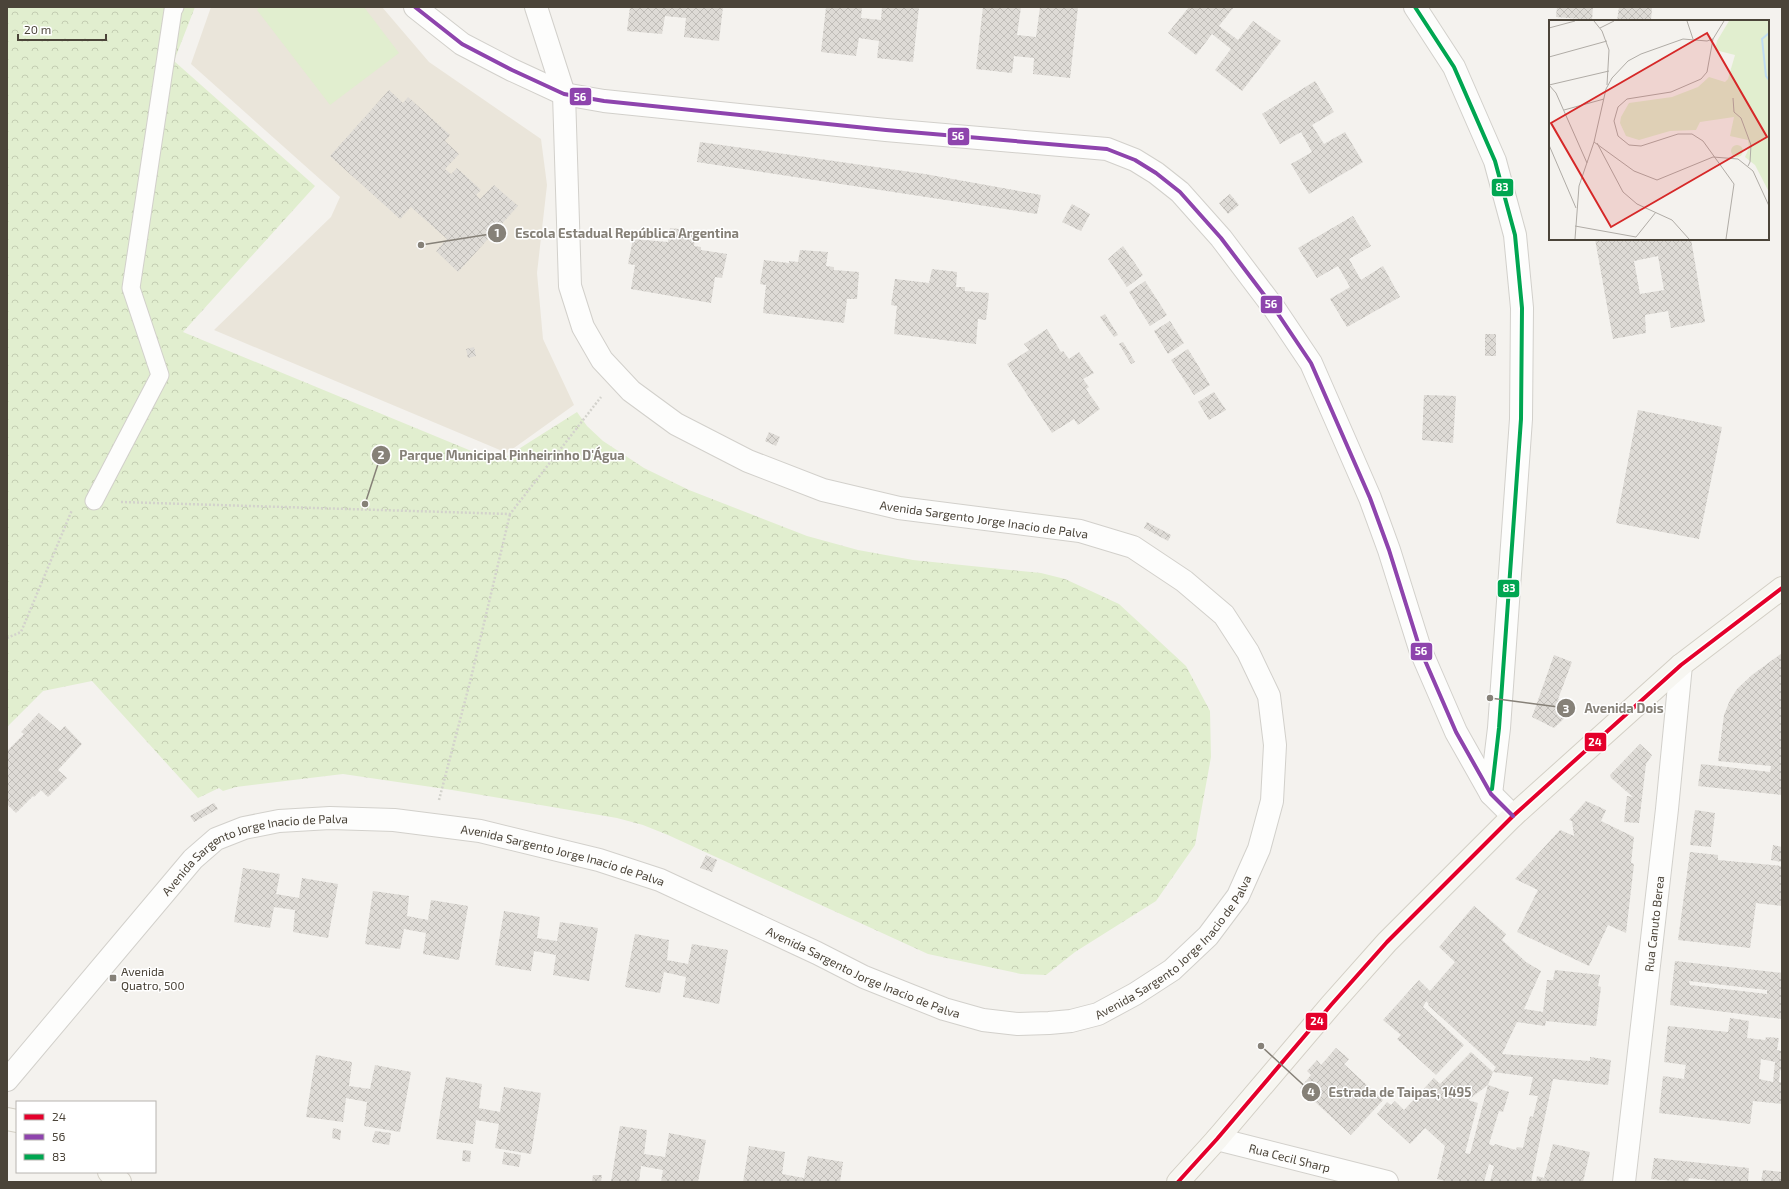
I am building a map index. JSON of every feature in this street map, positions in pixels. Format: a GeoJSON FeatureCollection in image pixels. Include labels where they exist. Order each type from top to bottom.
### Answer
{"type":"FeatureCollection","features":[{"type":"Feature","properties":{"kind":"main road"},"geometry":{"type":"LineString","coordinates":[[1178,1182],[1387,942],[1512,816],[1681,666],[1782,588]]}},
{"type":"Feature","properties":{"kind":"main road"},"geometry":{"type":"LineString","coordinates":[[110,1173],[120,1182]]}},
{"type":"Feature","properties":{"kind":"street"},"geometry":{"type":"LineString","coordinates":[[415,7],[462,44],[512,70],[564,94],[604,101],[886,130],[1107,149],[1135,160],[1156,173],[1180,192],[1221,238],[1274,308],[1311,363],[1370,498],[1389,550],[1420,650],[1456,732],[1491,794],[1512,816]]}},
{"type":"Feature","properties":{"kind":"street","name":"Avenida Sargento Jorge Inacio de Palva"},"geometry":{"type":"LineString","coordinates":[[7,1080],[193,859],[216,839],[244,828],[279,821],[330,818],[394,820],[480,831],[600,860],[654,878],[818,953],[864,977],[944,1009],[983,1020],[1018,1024],[1049,1023],[1098,1014],[1135,994],[1172,970],[1208,936],[1238,896],[1259,849],[1272,801],[1275,746],[1269,696],[1248,652],[1224,615],[1184,580],[1133,547],[1080,531],[900,508],[823,490],[748,461],[676,424],[631,390],[602,360],[583,327],[570,286],[567,241],[564,94],[536,7]]}},
{"type":"Feature","properties":{"kind":"street"},"geometry":{"type":"LineString","coordinates":[[1415,7],[1454,67],[1495,161],[1515,235],[1522,308],[1521,419],[1499,728],[1491,794]]}},
{"type":"Feature","properties":{"kind":"street","name":"Rua Canuto Berea"},"geometry":{"type":"LineString","coordinates":[[1624,1182],[1660,870],[1681,666]]}},
{"type":"Feature","properties":{"kind":"street","name":"Rua Cecil Sharp"},"geometry":{"type":"LineString","coordinates":[[1217,1139],[1386,1182]]}},
{"type":"Feature","properties":{"kind":"lane"},"geometry":{"type":"LineString","coordinates":[[94,501],[160,375],[132,288],[173,10],[175,7]]}},
{"type":"Feature","properties":{"kind":"path"},"geometry":{"type":"LineString","coordinates":[[432,825],[470,682],[510,514],[617,376]]}},
{"type":"Feature","properties":{"kind":"path"},"geometry":{"type":"LineString","coordinates":[[7,638],[21,632],[76,500],[510,514]]}},
{"type":"Feature","properties":{"kind":"shaded area"},"geometry":{"type":"Polygon","coordinates":[[[211,7],[382,7],[429,62],[541,139],[547,185],[537,273],[543,339],[574,405],[507,453],[214,330],[331,217],[340,197],[191,64],[211,7]]]}},
{"type":"Feature","properties":{"kind":"green space"},"geometry":{"type":"Polygon","coordinates":[[[7,7],[195,7],[174,61],[315,186],[183,332],[498,462],[577,412],[587,426],[603,441],[644,468],[689,490],[807,536],[858,550],[913,560],[1041,573],[1065,579],[1119,604],[1186,666],[1210,711],[1211,757],[1195,845],[1156,901],[1075,952],[1046,975],[1021,974],[928,954],[668,835],[643,825],[617,818],[452,790],[343,774],[236,787],[223,791],[219,788],[198,798],[92,681],[43,691],[7,727],[7,7]]]}},
{"type":"Feature","properties":{"kind":"green space"},"geometry":{"type":"Polygon","coordinates":[[[260,7],[364,7],[399,53],[330,105],[257,10],[260,7]]]}},
{"type":"Feature","properties":{"kind":"building"},"geometry":{"type":"Polygon","coordinates":[[[630,7],[723,7],[719,41],[684,37],[686,18],[665,16],[662,34],[627,31],[630,7]]]}},
{"type":"Feature","properties":{"kind":"building"},"geometry":{"type":"Polygon","coordinates":[[[826,7],[862,7],[861,18],[881,20],[882,7],[919,7],[913,62],[877,58],[879,41],[859,38],[856,56],[821,52],[826,7]]]}},
{"type":"Feature","properties":{"kind":"building"},"geometry":{"type":"Polygon","coordinates":[[[983,7],[1021,7],[1017,35],[1036,37],[1040,7],[1078,7],[1070,78],[1033,74],[1034,58],[1014,56],[1012,73],[976,69],[983,7]]]}},
{"type":"Feature","properties":{"kind":"building"},"geometry":{"type":"Polygon","coordinates":[[[1189,7],[1234,7],[1219,26],[1238,40],[1253,21],[1281,41],[1242,91],[1215,70],[1231,49],[1212,34],[1196,55],[1168,33],[1189,7]]]}},
{"type":"Feature","properties":{"kind":"building"},"geometry":{"type":"Polygon","coordinates":[[[1557,7],[1593,7],[1592,20],[1556,17],[1557,7]]]}},
{"type":"Feature","properties":{"kind":"building"},"geometry":{"type":"Polygon","coordinates":[[[1619,7],[1652,7],[1651,20],[1617,20],[1619,7]]]}},
{"type":"Feature","properties":{"kind":"building"},"geometry":{"type":"Polygon","coordinates":[[[1315,81],[1334,112],[1312,125],[1324,144],[1345,132],[1363,162],[1309,194],[1291,164],[1312,152],[1301,132],[1280,144],[1262,114],[1315,81]]]}},
{"type":"Feature","properties":{"kind":"building"},"geometry":{"type":"Polygon","coordinates":[[[389,90],[403,103],[408,97],[450,135],[445,141],[459,154],[445,169],[451,174],[457,168],[481,190],[476,195],[480,199],[494,185],[518,206],[458,272],[436,251],[447,239],[411,207],[400,219],[330,156],[389,90]]]}},
{"type":"Feature","properties":{"kind":"building"},"geometry":{"type":"Polygon","coordinates":[[[700,142],[925,174],[1041,195],[1037,214],[697,162],[700,142]]]}},
{"type":"Feature","properties":{"kind":"building"},"geometry":{"type":"Polygon","coordinates":[[[1230,194],[1239,205],[1228,214],[1219,203],[1230,194]]]}},
{"type":"Feature","properties":{"kind":"building"},"geometry":{"type":"Polygon","coordinates":[[[1072,204],[1090,214],[1081,231],[1062,222],[1072,204]]]}},
{"type":"Feature","properties":{"kind":"building"},"geometry":{"type":"Polygon","coordinates":[[[1353,216],[1371,246],[1349,259],[1361,280],[1383,266],[1400,297],[1347,327],[1330,299],[1350,287],[1338,266],[1317,278],[1298,248],[1353,216]]]}},
{"type":"Feature","properties":{"kind":"building"},"geometry":{"type":"Polygon","coordinates":[[[670,228],[696,231],[694,246],[701,247],[701,250],[727,254],[722,278],[715,277],[711,303],[631,289],[635,265],[628,264],[633,239],[668,242],[670,228]]]}},
{"type":"Feature","properties":{"kind":"building"},"geometry":{"type":"Polygon","coordinates":[[[1595,240],[1691,240],[1705,322],[1671,328],[1668,311],[1645,315],[1646,333],[1613,339],[1595,240]],[[1658,256],[1634,261],[1640,294],[1664,290],[1658,256]]]}},
{"type":"Feature","properties":{"kind":"building"},"geometry":{"type":"Polygon","coordinates":[[[1123,246],[1143,275],[1127,287],[1108,259],[1123,246]]]}},
{"type":"Feature","properties":{"kind":"building"},"geometry":{"type":"Polygon","coordinates":[[[800,250],[828,252],[826,266],[834,267],[834,270],[859,272],[857,299],[847,299],[844,323],[763,313],[766,285],[760,284],[764,260],[789,263],[789,261],[798,262],[800,250]]]}},
{"type":"Feature","properties":{"kind":"building"},"geometry":{"type":"Polygon","coordinates":[[[932,269],[957,272],[956,287],[965,287],[965,291],[989,293],[986,320],[978,319],[976,344],[894,334],[897,306],[891,305],[895,279],[929,283],[932,269]]]}},
{"type":"Feature","properties":{"kind":"building"},"geometry":{"type":"Polygon","coordinates":[[[1145,281],[1167,315],[1150,326],[1129,292],[1145,281]]]}},
{"type":"Feature","properties":{"kind":"building"},"geometry":{"type":"Polygon","coordinates":[[[1105,314],[1118,335],[1114,337],[1100,317],[1105,314]]]}},
{"type":"Feature","properties":{"kind":"building"},"geometry":{"type":"Polygon","coordinates":[[[1170,321],[1184,343],[1168,354],[1154,331],[1170,321]]]}},
{"type":"Feature","properties":{"kind":"building"},"geometry":{"type":"Polygon","coordinates":[[[1047,329],[1061,352],[1063,351],[1069,359],[1079,352],[1094,373],[1083,379],[1089,387],[1086,389],[1100,409],[1078,425],[1074,419],[1052,433],[1007,364],[1029,350],[1024,344],[1047,329]]]}},
{"type":"Feature","properties":{"kind":"building"},"geometry":{"type":"Polygon","coordinates":[[[1485,334],[1496,334],[1496,356],[1485,356],[1485,334]]]}},
{"type":"Feature","properties":{"kind":"building"},"geometry":{"type":"Polygon","coordinates":[[[1123,342],[1135,362],[1131,364],[1119,344],[1123,342]]]}},
{"type":"Feature","properties":{"kind":"building"},"geometry":{"type":"Polygon","coordinates":[[[474,347],[476,356],[468,358],[466,349],[474,347]]]}},
{"type":"Feature","properties":{"kind":"building"},"geometry":{"type":"Polygon","coordinates":[[[1188,349],[1210,385],[1194,395],[1171,360],[1188,349]]]}},
{"type":"Feature","properties":{"kind":"building"},"geometry":{"type":"Polygon","coordinates":[[[1214,392],[1226,410],[1209,420],[1198,402],[1214,392]]]}},
{"type":"Feature","properties":{"kind":"building"},"geometry":{"type":"Polygon","coordinates":[[[1424,395],[1456,396],[1453,443],[1422,440],[1424,395]]]}},
{"type":"Feature","properties":{"kind":"building"},"geometry":{"type":"Polygon","coordinates":[[[1638,410],[1722,427],[1699,539],[1616,523],[1638,410]]]}},
{"type":"Feature","properties":{"kind":"building"},"geometry":{"type":"Polygon","coordinates":[[[769,432],[780,437],[776,446],[765,441],[769,432]]]}},
{"type":"Feature","properties":{"kind":"building"},"geometry":{"type":"Polygon","coordinates":[[[1147,522],[1171,535],[1168,541],[1144,528],[1147,522]]]}},
{"type":"Feature","properties":{"kind":"building"},"geometry":{"type":"Polygon","coordinates":[[[1782,653],[1782,795],[1698,786],[1701,764],[1770,772],[1771,766],[1718,761],[1724,715],[1730,700],[1737,689],[1752,675],[1782,653]]]}},
{"type":"Feature","properties":{"kind":"building"},"geometry":{"type":"Polygon","coordinates":[[[1554,655],[1572,662],[1558,699],[1573,705],[1566,714],[1568,715],[1554,728],[1532,717],[1554,655]]]}},
{"type":"Feature","properties":{"kind":"building"},"geometry":{"type":"Polygon","coordinates":[[[39,713],[60,731],[65,726],[82,744],[58,770],[67,778],[48,797],[41,790],[16,813],[7,804],[7,751],[24,734],[21,732],[39,713]]]}},
{"type":"Feature","properties":{"kind":"building"},"geometry":{"type":"Polygon","coordinates":[[[1640,744],[1652,755],[1646,764],[1639,823],[1624,822],[1627,796],[1633,797],[1611,778],[1610,775],[1640,744]]]}},
{"type":"Feature","properties":{"kind":"building"},"geometry":{"type":"Polygon","coordinates":[[[1586,801],[1606,810],[1601,821],[1634,837],[1631,863],[1634,864],[1626,933],[1608,925],[1589,966],[1517,932],[1538,890],[1515,879],[1560,830],[1574,836],[1572,821],[1569,820],[1586,801]]]}},
{"type":"Feature","properties":{"kind":"building"},"geometry":{"type":"Polygon","coordinates":[[[214,803],[218,809],[194,822],[190,816],[214,803]]]}},
{"type":"Feature","properties":{"kind":"building"},"geometry":{"type":"Polygon","coordinates":[[[1695,810],[1715,813],[1711,847],[1690,845],[1695,810]]]}},
{"type":"Feature","properties":{"kind":"building"},"geometry":{"type":"Polygon","coordinates":[[[1773,845],[1782,847],[1782,862],[1771,860],[1773,845]]]}},
{"type":"Feature","properties":{"kind":"building"},"geometry":{"type":"Polygon","coordinates":[[[1690,852],[1718,855],[1718,860],[1782,866],[1782,906],[1756,903],[1750,948],[1678,940],[1690,852]]]}},
{"type":"Feature","properties":{"kind":"building"},"geometry":{"type":"Polygon","coordinates":[[[706,855],[717,860],[712,872],[700,868],[706,855]]]}},
{"type":"Feature","properties":{"kind":"building"},"geometry":{"type":"Polygon","coordinates":[[[243,868],[280,874],[276,894],[299,898],[302,878],[338,884],[328,938],[293,932],[295,910],[274,907],[270,928],[234,922],[243,868]]]}},
{"type":"Feature","properties":{"kind":"building"},"geometry":{"type":"Polygon","coordinates":[[[373,891],[409,896],[407,916],[428,920],[431,900],[468,906],[459,960],[423,954],[426,933],[404,929],[400,949],[365,944],[373,891]]]}},
{"type":"Feature","properties":{"kind":"building"},"geometry":{"type":"Polygon","coordinates":[[[1474,906],[1506,934],[1502,940],[1526,962],[1541,971],[1524,1009],[1543,1012],[1547,980],[1553,980],[1555,970],[1600,975],[1598,986],[1601,987],[1596,1026],[1546,1021],[1545,1026],[1517,1022],[1502,1054],[1590,1061],[1590,1057],[1611,1060],[1608,1085],[1553,1079],[1531,1182],[1490,1182],[1494,1166],[1489,1164],[1484,1182],[1450,1182],[1437,1179],[1445,1146],[1425,1128],[1410,1144],[1377,1114],[1387,1102],[1391,1105],[1395,1101],[1404,1110],[1434,1078],[1440,1084],[1471,1052],[1493,1072],[1496,1067],[1428,1005],[1429,1004],[1426,1001],[1423,1007],[1464,1045],[1436,1075],[1397,1039],[1401,1035],[1383,1020],[1419,980],[1430,991],[1455,962],[1439,947],[1474,906]],[[1493,1072],[1488,1085],[1509,1092],[1503,1112],[1499,1111],[1489,1144],[1494,1146],[1495,1144],[1516,1150],[1517,1147],[1523,1148],[1530,1116],[1533,1117],[1538,1096],[1529,1095],[1533,1077],[1493,1072]],[[1488,1085],[1468,1100],[1478,1103],[1465,1153],[1470,1154],[1488,1085]]]}},
{"type":"Feature","properties":{"kind":"building"},"geometry":{"type":"Polygon","coordinates":[[[504,911],[540,917],[537,938],[557,941],[560,922],[598,928],[589,981],[553,975],[556,955],[534,951],[531,971],[495,965],[504,911]]]}},
{"type":"Feature","properties":{"kind":"building"},"geometry":{"type":"Polygon","coordinates":[[[635,934],[669,940],[667,960],[688,964],[692,944],[728,950],[719,1004],[683,997],[686,977],[664,972],[660,993],[625,987],[635,934]]]}},
{"type":"Feature","properties":{"kind":"building"},"geometry":{"type":"Polygon","coordinates":[[[1675,961],[1782,973],[1781,1019],[1670,1005],[1675,961]],[[1689,981],[1690,985],[1767,994],[1767,990],[1689,981]]]}},
{"type":"Feature","properties":{"kind":"building"},"geometry":{"type":"Polygon","coordinates":[[[1730,1018],[1749,1021],[1747,1038],[1765,1040],[1766,1037],[1779,1038],[1777,1050],[1782,1051],[1782,1071],[1780,1070],[1779,1082],[1782,1082],[1782,1104],[1753,1101],[1750,1124],[1659,1113],[1663,1076],[1684,1079],[1686,1065],[1664,1062],[1668,1026],[1728,1032],[1730,1018]],[[1761,1059],[1759,1079],[1773,1082],[1775,1062],[1761,1059]]]}},
{"type":"Feature","properties":{"kind":"building"},"geometry":{"type":"Polygon","coordinates":[[[1336,1048],[1349,1059],[1344,1064],[1383,1100],[1351,1135],[1300,1088],[1311,1075],[1307,1071],[1317,1060],[1321,1065],[1336,1048]]]}},
{"type":"Feature","properties":{"kind":"building"},"geometry":{"type":"Polygon","coordinates":[[[316,1055],[352,1062],[349,1086],[370,1089],[375,1065],[411,1072],[400,1132],[364,1126],[367,1102],[346,1098],[343,1122],[306,1117],[316,1055]]]}},
{"type":"Feature","properties":{"kind":"building"},"geometry":{"type":"Polygon","coordinates":[[[446,1077],[482,1084],[479,1108],[500,1112],[504,1087],[541,1093],[531,1154],[495,1148],[499,1124],[476,1120],[473,1144],[436,1139],[446,1077]]]}},
{"type":"Feature","properties":{"kind":"building"},"geometry":{"type":"Polygon","coordinates":[[[620,1126],[647,1130],[644,1154],[665,1157],[669,1133],[706,1140],[698,1182],[661,1182],[663,1170],[641,1166],[639,1182],[611,1182],[620,1126]]]}},
{"type":"Feature","properties":{"kind":"building"},"geometry":{"type":"Polygon","coordinates":[[[333,1128],[341,1130],[340,1140],[332,1138],[333,1128]]]}},
{"type":"Feature","properties":{"kind":"building"},"geometry":{"type":"Polygon","coordinates":[[[375,1131],[391,1133],[389,1145],[372,1142],[375,1131]]]}},
{"type":"Feature","properties":{"kind":"building"},"geometry":{"type":"Polygon","coordinates":[[[1553,1144],[1590,1152],[1583,1182],[1536,1182],[1537,1176],[1544,1178],[1553,1144]]]}},
{"type":"Feature","properties":{"kind":"building"},"geometry":{"type":"Polygon","coordinates":[[[749,1146],[785,1152],[782,1174],[804,1178],[808,1156],[843,1162],[840,1182],[743,1182],[749,1146]]]}},
{"type":"Feature","properties":{"kind":"building"},"geometry":{"type":"Polygon","coordinates":[[[463,1150],[471,1151],[470,1162],[462,1161],[463,1150]]]}},
{"type":"Feature","properties":{"kind":"building"},"geometry":{"type":"Polygon","coordinates":[[[504,1152],[521,1155],[519,1167],[502,1164],[504,1152]]]}},
{"type":"Feature","properties":{"kind":"building"},"geometry":{"type":"Polygon","coordinates":[[[1654,1158],[1749,1168],[1748,1182],[1729,1182],[1689,1178],[1688,1182],[1651,1179],[1654,1158]]]}},
{"type":"Feature","properties":{"kind":"building"},"geometry":{"type":"Polygon","coordinates":[[[1763,1170],[1782,1172],[1782,1182],[1761,1182],[1763,1170]]]}},
{"type":"Feature","properties":{"kind":"building"},"geometry":{"type":"Polygon","coordinates":[[[593,1175],[602,1175],[601,1182],[592,1182],[593,1175]]]}},
{"type":"Feature","properties":{"kind":"transit line","name":"56"},"geometry":{"type":"LineString","coordinates":[[415,7],[462,44],[512,70],[564,94],[604,101],[886,130],[1107,149],[1135,160],[1156,173],[1180,192],[1221,238],[1274,308],[1311,363],[1370,498],[1389,550],[1420,649],[1456,732],[1491,794],[1513,816]]}},
{"type":"Feature","properties":{"kind":"transit line","name":"83"},"geometry":{"type":"LineString","coordinates":[[1415,7],[1454,67],[1495,161],[1515,235],[1522,308],[1521,419],[1499,728],[1492,789]]}},
{"type":"Feature","properties":{"kind":"transit line","name":"24"},"geometry":{"type":"LineString","coordinates":[[1178,1182],[1387,942],[1513,816],[1681,665],[1782,588]]}},
{"type":"Feature","properties":{"kind":"place","name":"Escola Estadual República Argentina"},"geometry":{"type":"Point","coordinates":[421,245]}},
{"type":"Feature","properties":{"kind":"place","name":"Parque Municipal Pinheirinho D'Água"},"geometry":{"type":"Point","coordinates":[365,504]}},
{"type":"Feature","properties":{"kind":"place","name":"Avenida Dois"},"geometry":{"type":"Point","coordinates":[1490,698]}},
{"type":"Feature","properties":{"kind":"place","name":"Avenida Quatro, 500"},"geometry":{"type":"Point","coordinates":[113,978]}},
{"type":"Feature","properties":{"kind":"place","name":"Estrada de Taipas, 1495"},"geometry":{"type":"Point","coordinates":[1261,1046]}}]}
